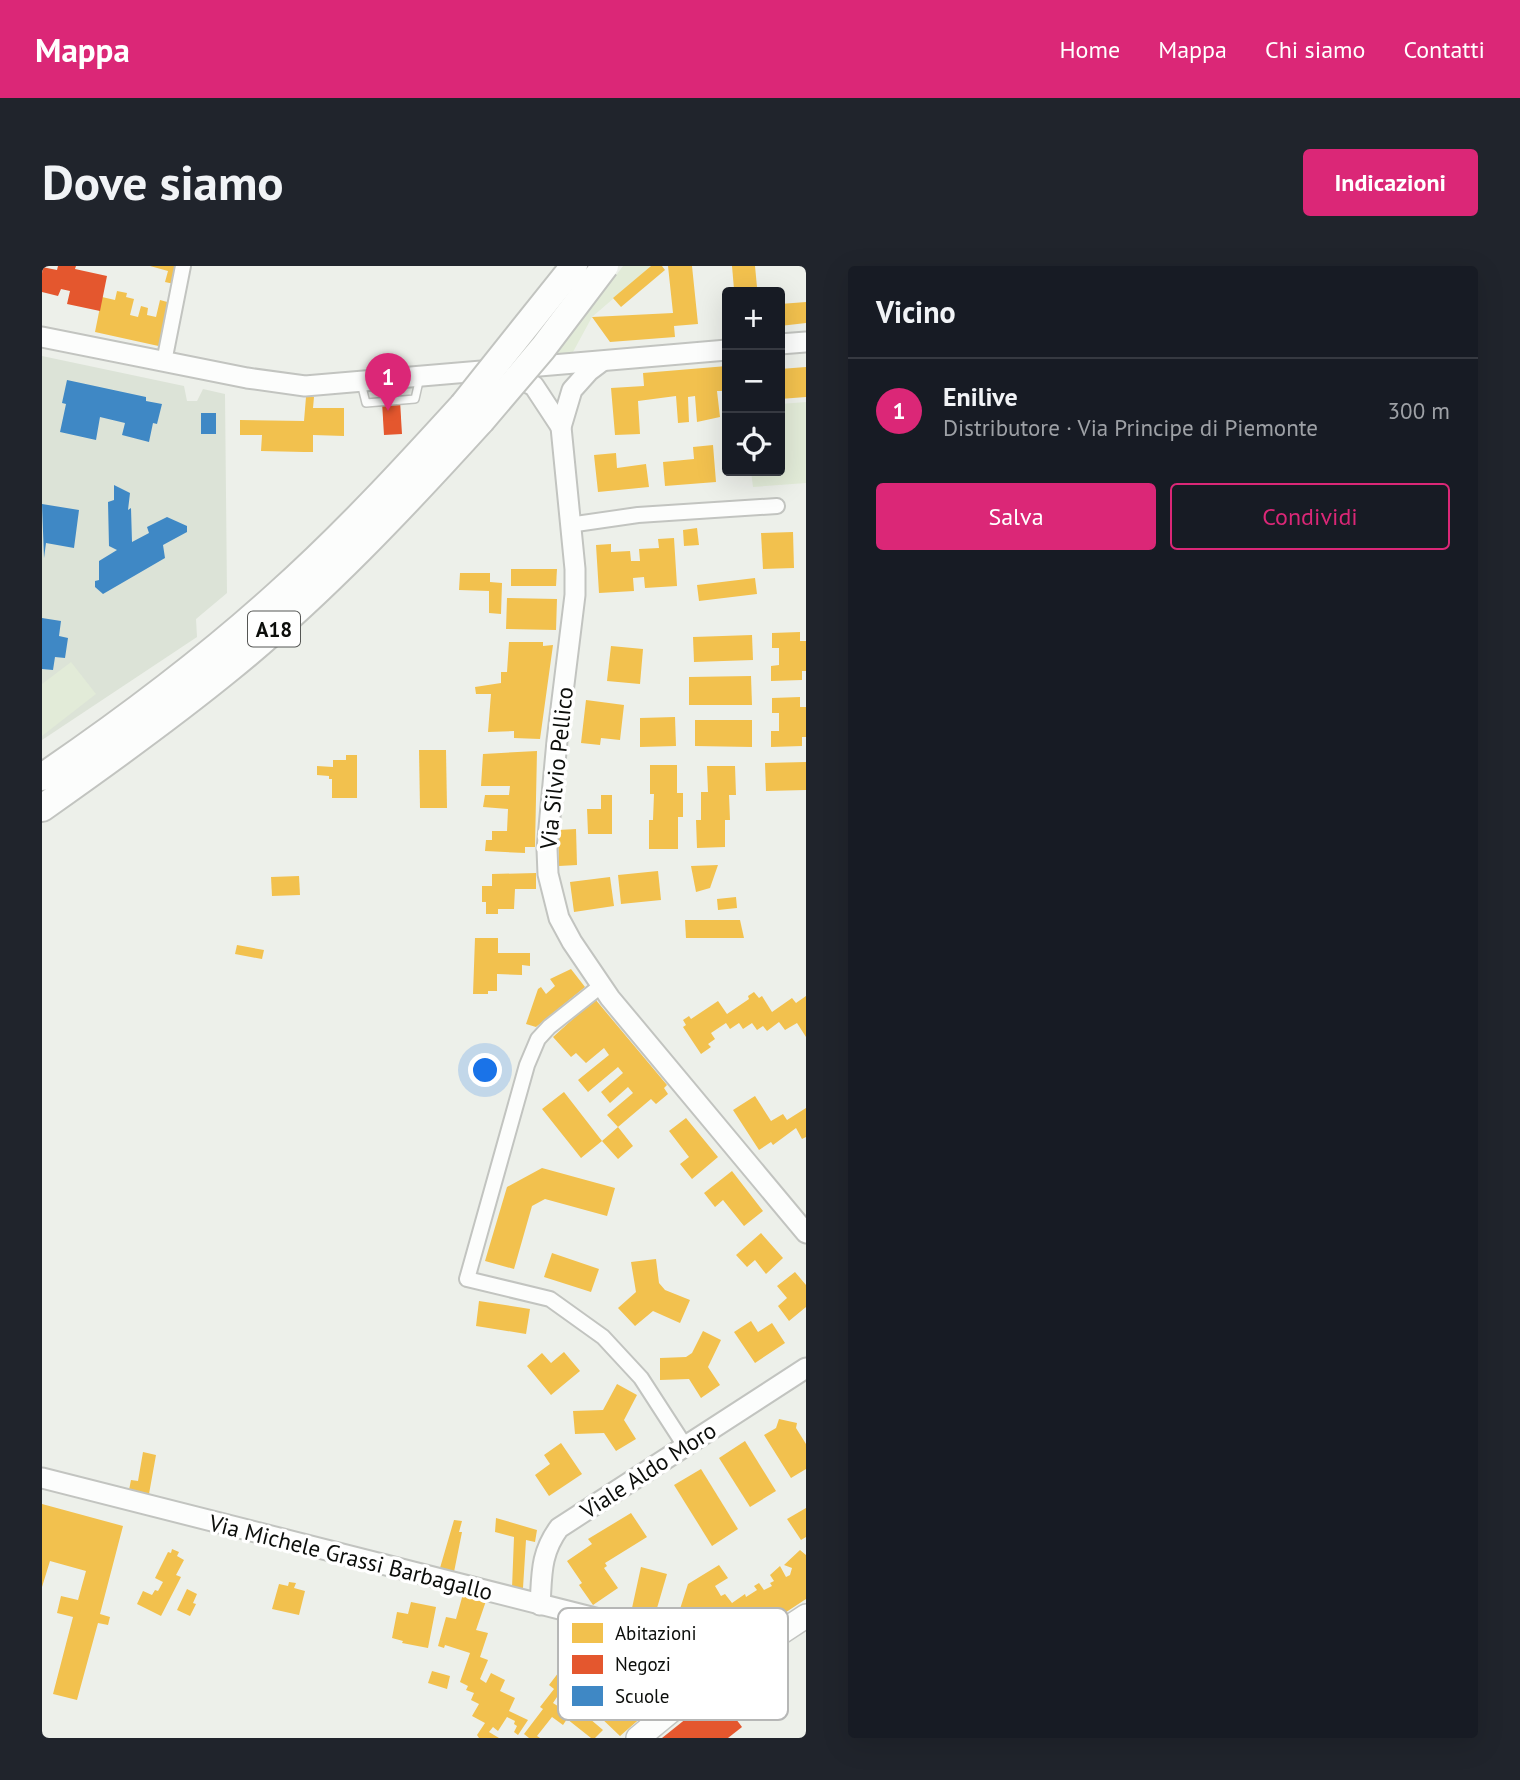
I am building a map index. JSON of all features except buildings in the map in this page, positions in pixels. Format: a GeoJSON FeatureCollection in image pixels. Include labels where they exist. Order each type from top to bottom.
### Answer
{"type":"FeatureCollection","features":[{"type":"Feature","properties":{"kind":"highway","name":"A18"},"geometry":{"type":"LineString","coordinates":[[42,808],[127,747],[242,658],[345,565],[472,413],[574,266]]}},
{"type":"Feature","properties":{"kind":"highway","name":"A18"},"geometry":{"type":"LineString","coordinates":[[42,777],[158,694],[277,594],[381,493],[543,348],[605,266]]}},
{"type":"Feature","properties":{"kind":"main road"},"geometry":{"type":"LineString","coordinates":[[788,1628],[806,1616]]}},
{"type":"Feature","properties":{"kind":"main road"},"geometry":{"type":"LineString","coordinates":[[638,1738],[660,1720]]}},
{"type":"Feature","properties":{"kind":"street"},"geometry":{"type":"LineString","coordinates":[[164,362],[183,266]]}},
{"type":"Feature","properties":{"kind":"street"},"geometry":{"type":"LineString","coordinates":[[42,337],[292,385],[320,386],[722,350]]}},
{"type":"Feature","properties":{"kind":"street"},"geometry":{"type":"LineString","coordinates":[[785,344],[806,342]]}},
{"type":"Feature","properties":{"kind":"street"},"geometry":{"type":"LineString","coordinates":[[563,421],[572,390],[589,370],[601,362]]}},
{"type":"Feature","properties":{"kind":"street"},"geometry":{"type":"LineString","coordinates":[[546,402],[550,373],[555,366]]}},
{"type":"Feature","properties":{"kind":"street","name":"Via Silvio Pellico"},"geometry":{"type":"LineString","coordinates":[[555,366],[563,377],[569,525],[575,569],[575,595],[547,849],[548,874],[559,918],[601,985],[806,1233]]}},
{"type":"Feature","properties":{"kind":"street"},"geometry":{"type":"LineString","coordinates":[[502,370],[534,386],[563,421]]}},
{"type":"Feature","properties":{"kind":"street"},"geometry":{"type":"LineString","coordinates":[[569,525],[638,515],[777,506]]}},
{"type":"Feature","properties":{"kind":"street"},"geometry":{"type":"LineString","coordinates":[[601,985],[548,1027],[538,1039],[527,1065],[467,1279],[550,1299],[603,1337],[642,1378],[685,1446]]}},
{"type":"Feature","properties":{"kind":"street","name":"Viale Aldo Moro"},"geometry":{"type":"LineString","coordinates":[[540,1605],[543,1560],[549,1542],[559,1528],[806,1368]]}},
{"type":"Feature","properties":{"kind":"street","name":"Via Michele Grassi Barbagallo"},"geometry":{"type":"LineString","coordinates":[[42,1478],[558,1610]]}},
{"type":"Feature","properties":{"kind":"shaded area"},"geometry":{"type":"Polygon","coordinates":[[[42,356],[184,386],[187,401],[197,401],[203,389],[225,394],[227,593],[196,619],[197,637],[42,740],[42,356]]]}},
{"type":"Feature","properties":{"kind":"green space"},"geometry":{"type":"Polygon","coordinates":[[[623,266],[651,266],[592,317],[573,352],[555,356],[623,266]]]}},
{"type":"Feature","properties":{"kind":"green space"},"geometry":{"type":"Polygon","coordinates":[[[806,402],[806,483],[753,487],[752,476],[785,476],[785,404],[806,402]]]}},
{"type":"Feature","properties":{"kind":"green space"},"geometry":{"type":"Polygon","coordinates":[[[71,662],[96,694],[42,736],[42,684],[71,662]]]}},
{"type":"Feature","properties":{"kind":"place","name":"Enilive"},"geometry":{"type":"Point","coordinates":[388,411]}}]}
